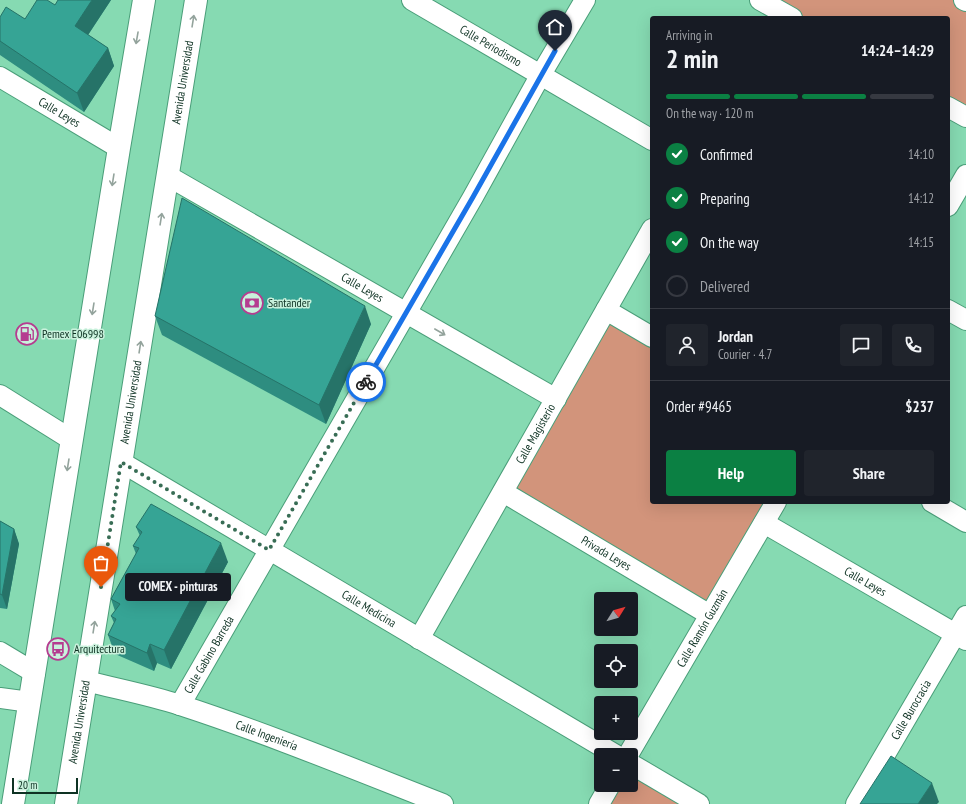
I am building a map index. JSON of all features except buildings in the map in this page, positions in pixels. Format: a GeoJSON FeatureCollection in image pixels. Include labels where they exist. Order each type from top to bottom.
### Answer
{"type":"FeatureCollection","features":[{"type":"Feature","properties":{"kind":"main road"},"geometry":{"type":"LineString","coordinates":[[13,804],[144,0]]}},
{"type":"Feature","properties":{"kind":"main road","name":"Avenida Universidad"},"geometry":{"type":"LineString","coordinates":[[66,804],[196,0]]}},
{"type":"Feature","properties":{"kind":"street","name":"Calle Periodismo"},"geometry":{"type":"LineString","coordinates":[[412,0],[650,139]]}},
{"type":"Feature","properties":{"kind":"street","name":"Calle Gabino Barreda"},"geometry":{"type":"LineString","coordinates":[[180,705],[585,0]]}},
{"type":"Feature","properties":{"kind":"street"},"geometry":{"type":"LineString","coordinates":[[760,0],[783,12]]}},
{"type":"Feature","properties":{"kind":"street","name":"Calle Leyes"},"geometry":{"type":"LineString","coordinates":[[0,77],[119,148]]}},
{"type":"Feature","properties":{"kind":"street"},"geometry":{"type":"LineString","coordinates":[[950,108],[966,117]]}},
{"type":"Feature","properties":{"kind":"street"},"geometry":{"type":"LineString","coordinates":[[950,203],[966,175]]}},
{"type":"Feature","properties":{"kind":"street","name":"Calle Leyes"},"geometry":{"type":"LineString","coordinates":[[168,176],[556,399]]}},
{"type":"Feature","properties":{"kind":"street","name":"Calle Magisterio"},"geometry":{"type":"LineString","coordinates":[[419,639],[650,233]]}},
{"type":"Feature","properties":{"kind":"street"},"geometry":{"type":"LineString","coordinates":[[606,310],[650,336]]}},
{"type":"Feature","properties":{"kind":"street"},"geometry":{"type":"LineString","coordinates":[[950,311],[966,320]]}},
{"type":"Feature","properties":{"kind":"street"},"geometry":{"type":"LineString","coordinates":[[0,395],[72,440]]}},
{"type":"Feature","properties":{"kind":"street","name":"Calle Medicina"},"geometry":{"type":"LineString","coordinates":[[121,462],[604,748]]}},
{"type":"Feature","properties":{"kind":"street","name":"Privada Leyes"},"geometry":{"type":"LineString","coordinates":[[503,492],[710,615]]}},
{"type":"Feature","properties":{"kind":"street","name":"Calle Ramón Guzmán"},"geometry":{"type":"LineString","coordinates":[[632,748],[775,504]]}},
{"type":"Feature","properties":{"kind":"street"},"geometry":{"type":"LineString","coordinates":[[935,504],[966,522]]}},
{"type":"Feature","properties":{"kind":"street","name":"Calle Leyes"},"geometry":{"type":"LineString","coordinates":[[764,523],[961,637]]}},
{"type":"Feature","properties":{"kind":"street","name":"Calle Burocracia"},"geometry":{"type":"LineString","coordinates":[[856,804],[961,637],[966,616]]}},
{"type":"Feature","properties":{"kind":"street"},"geometry":{"type":"LineString","coordinates":[[0,652],[35,673]]}},
{"type":"Feature","properties":{"kind":"street","name":"Calle Ingeniería"},"geometry":{"type":"LineString","coordinates":[[86,681],[180,705],[283,742],[443,804]]}},
{"type":"Feature","properties":{"kind":"street"},"geometry":{"type":"LineString","coordinates":[[0,698],[30,702]]}},
{"type":"Feature","properties":{"kind":"street"},"geometry":{"type":"LineString","coordinates":[[638,768],[699,804]]}},
{"type":"Feature","properties":{"kind":"street"},"geometry":{"type":"LineString","coordinates":[[599,804],[606,792]]}},
{"type":"Feature","properties":{"kind":"shaded area"},"geometry":{"type":"Polygon","coordinates":[[[760,0],[966,1],[966,117],[950,108],[950,16],[788,16],[760,0]]]}},
{"type":"Feature","properties":{"kind":"shaded area"},"geometry":{"type":"Polygon","coordinates":[[[606,310],[650,336],[650,504],[775,504],[710,615],[503,492],[606,310]]]}},
{"type":"Feature","properties":{"kind":"shaded area"},"geometry":{"type":"Polygon","coordinates":[[[638,768],[699,804],[599,804],[606,792],[638,792],[638,768]]]}},
{"type":"Feature","properties":{"kind":"way so far"},"geometry":{"type":"LineString","coordinates":[[101,587],[121,462],[269,550],[366,382]]}},
{"type":"Feature","properties":{"kind":"place","name":"Santander"},"geometry":{"type":"Point","coordinates":[252,303]}},
{"type":"Feature","properties":{"kind":"place","name":"Pemex E06998"},"geometry":{"type":"Point","coordinates":[27,334]}},
{"type":"Feature","properties":{"kind":"place","name":"COMEX - pinturas"},"geometry":{"type":"Point","coordinates":[101,587]}},
{"type":"Feature","properties":{"kind":"place","name":"Arquitectura"},"geometry":{"type":"Point","coordinates":[58,649]}},
{"type":"Feature","properties":{"kind":"route"},"geometry":{"type":"LineString","coordinates":[[366,382],[555,51]]}}]}
